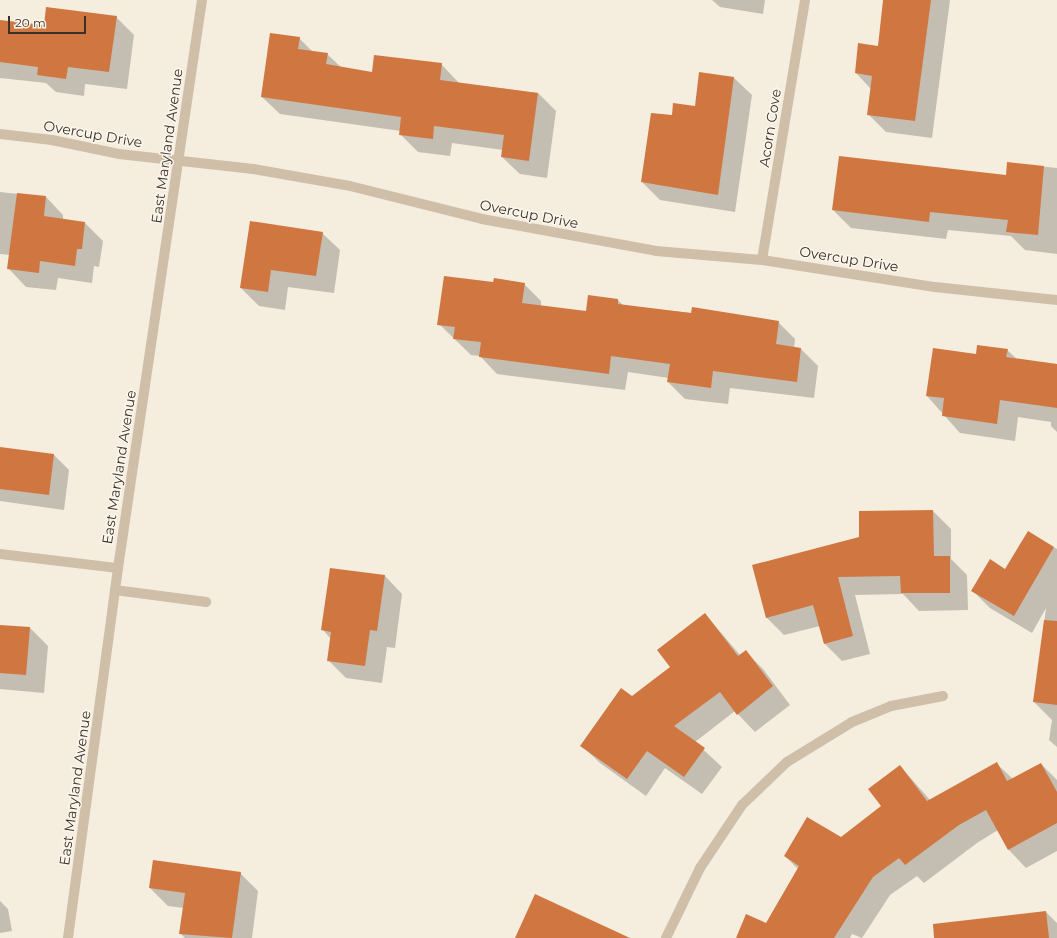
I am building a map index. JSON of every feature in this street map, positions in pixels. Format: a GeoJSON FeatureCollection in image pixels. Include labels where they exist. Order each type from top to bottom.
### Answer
{"type":"FeatureCollection","features":[{"type":"Feature","properties":{"kind":"street","name":"East Maryland Avenue"},"geometry":{"type":"LineString","coordinates":[[68,938],[118,568],[202,0]]}},
{"type":"Feature","properties":{"kind":"street","name":"Acorn Cove"},"geometry":{"type":"LineString","coordinates":[[762,260],[805,0]]}},
{"type":"Feature","properties":{"kind":"street","name":"Overcup Drive"},"geometry":{"type":"LineString","coordinates":[[0,134],[52,140],[120,154],[253,169],[350,186],[475,218],[656,251],[762,260],[936,287],[1057,300]]}},
{"type":"Feature","properties":{"kind":"street"},"geometry":{"type":"LineString","coordinates":[[0,554],[118,568]]}},
{"type":"Feature","properties":{"kind":"street"},"geometry":{"type":"LineString","coordinates":[[115,590],[206,602]]}},
{"type":"Feature","properties":{"kind":"street"},"geometry":{"type":"LineString","coordinates":[[666,938],[700,868],[742,805],[787,762],[852,722],[891,706],[943,696]]}},
{"type":"Feature","properties":{"kind":"building"},"geometry":{"type":"Polygon","coordinates":[[[883,0],[931,0],[915,121],[867,115],[872,76],[855,73],[858,43],[878,46],[883,0]]]}},
{"type":"Feature","properties":{"kind":"building"},"geometry":{"type":"Polygon","coordinates":[[[46,7],[117,16],[109,72],[68,67],[66,79],[37,75],[38,67],[0,62],[0,20],[44,25],[46,7]]]}},
{"type":"Feature","properties":{"kind":"building"},"geometry":{"type":"Polygon","coordinates":[[[270,33],[300,37],[298,49],[328,53],[326,64],[372,72],[374,55],[442,63],[440,80],[538,93],[529,161],[501,157],[504,135],[434,126],[433,139],[399,135],[401,117],[261,97],[270,33]]]}},
{"type":"Feature","properties":{"kind":"building"},"geometry":{"type":"Polygon","coordinates":[[[699,72],[734,77],[718,195],[641,182],[651,113],[672,115],[673,103],[695,106],[699,72]]]}},
{"type":"Feature","properties":{"kind":"building"},"geometry":{"type":"Polygon","coordinates":[[[839,156],[1006,175],[1007,162],[1044,166],[1038,235],[1006,232],[1008,220],[930,212],[929,222],[832,210],[839,156]]]}},
{"type":"Feature","properties":{"kind":"building"},"geometry":{"type":"Polygon","coordinates":[[[17,193],[46,196],[44,216],[85,222],[82,249],[77,249],[75,266],[40,261],[39,273],[7,269],[17,193]]]}},
{"type":"Feature","properties":{"kind":"building"},"geometry":{"type":"Polygon","coordinates":[[[250,221],[323,232],[316,276],[271,270],[268,292],[240,288],[250,221]]]}},
{"type":"Feature","properties":{"kind":"building"},"geometry":{"type":"Polygon","coordinates":[[[444,276],[493,282],[494,278],[525,283],[522,303],[586,311],[588,295],[618,299],[618,304],[691,313],[692,307],[779,321],[776,344],[801,348],[797,382],[713,371],[711,388],[667,382],[670,364],[611,356],[609,374],[479,357],[481,342],[453,339],[455,327],[437,325],[444,276]]]}},
{"type":"Feature","properties":{"kind":"building"},"geometry":{"type":"Polygon","coordinates":[[[977,345],[1008,349],[1006,357],[1057,364],[1057,408],[1000,400],[997,424],[942,416],[944,398],[926,396],[933,348],[976,354],[977,345]]]}},
{"type":"Feature","properties":{"kind":"building"},"geometry":{"type":"Polygon","coordinates":[[[0,447],[54,454],[49,495],[0,489],[0,447]]]}},
{"type":"Feature","properties":{"kind":"building"},"geometry":{"type":"Polygon","coordinates":[[[933,510],[934,556],[950,556],[950,593],[901,593],[900,576],[838,577],[853,636],[824,644],[813,605],[766,618],[752,565],[859,537],[859,511],[933,510]]]}},
{"type":"Feature","properties":{"kind":"building"},"geometry":{"type":"Polygon","coordinates":[[[1028,531],[1054,547],[1014,616],[971,591],[990,559],[1005,569],[1028,531]]]}},
{"type":"Feature","properties":{"kind":"building"},"geometry":{"type":"Polygon","coordinates":[[[330,568],[385,575],[377,631],[370,630],[365,666],[327,661],[331,632],[321,630],[330,568]]]}},
{"type":"Feature","properties":{"kind":"building"},"geometry":{"type":"Polygon","coordinates":[[[705,613],[738,656],[746,650],[773,686],[737,715],[720,692],[674,726],[705,748],[684,777],[647,751],[627,779],[580,746],[621,688],[632,696],[670,667],[657,650],[705,613]]]}},
{"type":"Feature","properties":{"kind":"building"},"geometry":{"type":"Polygon","coordinates":[[[1044,620],[1057,621],[1057,705],[1033,702],[1044,620]]]}},
{"type":"Feature","properties":{"kind":"building"},"geometry":{"type":"Polygon","coordinates":[[[0,625],[30,627],[26,675],[0,673],[0,625]]]}},
{"type":"Feature","properties":{"kind":"building"},"geometry":{"type":"Polygon","coordinates":[[[997,762],[1007,781],[1041,763],[1057,792],[1057,823],[1008,850],[986,810],[959,825],[905,865],[899,858],[873,877],[834,938],[736,938],[746,914],[766,923],[799,866],[784,856],[807,817],[841,837],[881,806],[868,789],[900,765],[927,801],[997,762]]]}},
{"type":"Feature","properties":{"kind":"building"},"geometry":{"type":"Polygon","coordinates":[[[153,860],[241,872],[232,938],[179,934],[185,893],[149,888],[153,860]]]}},
{"type":"Feature","properties":{"kind":"building"},"geometry":{"type":"Polygon","coordinates":[[[535,894],[630,938],[515,938],[535,894]]]}},
{"type":"Feature","properties":{"kind":"building"},"geometry":{"type":"Polygon","coordinates":[[[1046,911],[1049,938],[934,938],[933,924],[1046,911]]]}}]}
